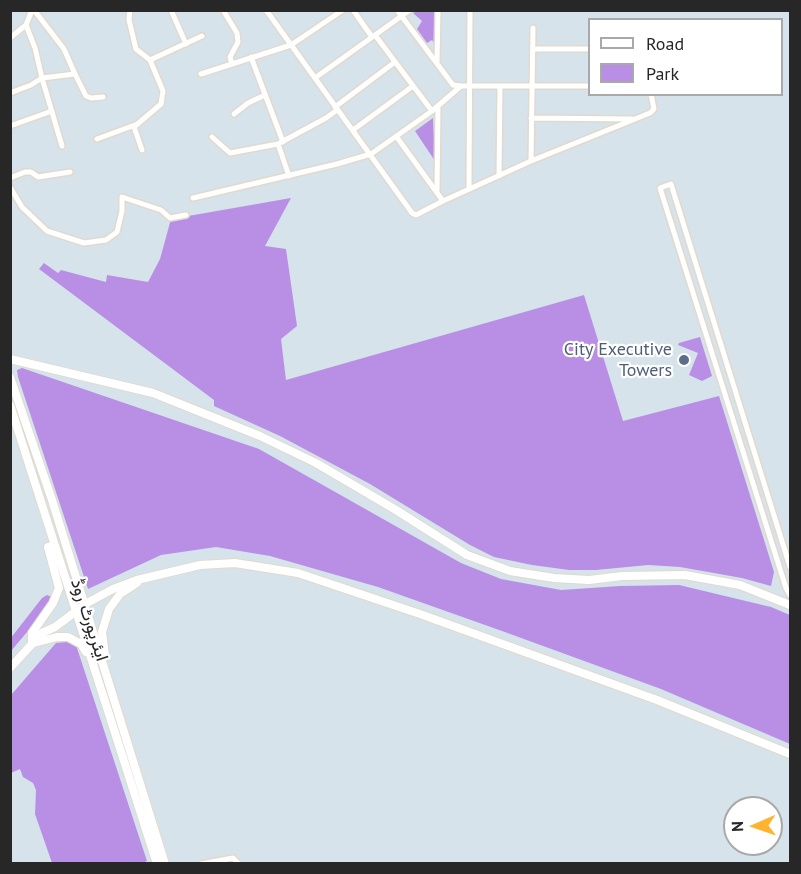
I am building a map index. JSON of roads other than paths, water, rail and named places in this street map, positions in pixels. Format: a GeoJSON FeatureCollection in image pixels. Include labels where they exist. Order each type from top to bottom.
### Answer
{"type":"FeatureCollection","features":[{"type":"Feature","properties":{"kind":"main road"},"geometry":{"type":"LineString","coordinates":[[10,359],[153,393],[260,436],[316,463],[467,555],[510,571],[554,578],[589,580],[622,576],[685,575],[740,585],[790,605]]}},
{"type":"Feature","properties":{"kind":"main road","name":"ایئرپورٹ روڈ"},"geometry":{"type":"LineString","coordinates":[[10,377],[52,500],[165,864]]}},
{"type":"Feature","properties":{"kind":"main road","name":"ایئرپورٹ روڈ"},"geometry":{"type":"LineString","coordinates":[[10,405],[157,864]]}},
{"type":"Feature","properties":{"kind":"main road"},"geometry":{"type":"LineString","coordinates":[[32,643],[32,633],[53,603],[59,588],[48,547],[55,545]]}},
{"type":"Feature","properties":{"kind":"main road"},"geometry":{"type":"LineString","coordinates":[[10,668],[42,633],[55,627],[84,604],[124,584],[201,565],[235,563],[298,573],[559,663],[790,754]]}},
{"type":"Feature","properties":{"kind":"main road"},"geometry":{"type":"LineString","coordinates":[[105,669],[106,657],[102,632],[109,609],[120,594],[146,578]]}},
{"type":"Feature","properties":{"kind":"main road"},"geometry":{"type":"LineString","coordinates":[[32,643],[64,636],[81,644],[86,650],[106,712],[111,718]]}},
{"type":"Feature","properties":{"kind":"street"},"geometry":{"type":"LineString","coordinates":[[10,38],[26,25],[33,10],[64,49],[86,96],[103,97]]}},
{"type":"Feature","properties":{"kind":"street"},"geometry":{"type":"LineString","coordinates":[[97,139],[135,125],[161,104],[164,95],[150,60],[136,49],[129,20],[130,10]]}},
{"type":"Feature","properties":{"kind":"street"},"geometry":{"type":"LineString","coordinates":[[171,10],[186,44]]}},
{"type":"Feature","properties":{"kind":"street"},"geometry":{"type":"LineString","coordinates":[[224,10],[237,33],[238,42],[230,57],[232,64]]}},
{"type":"Feature","properties":{"kind":"street"},"geometry":{"type":"LineString","coordinates":[[276,10],[267,13],[414,214],[531,161],[650,113],[654,109],[651,96]]}},
{"type":"Feature","properties":{"kind":"street"},"geometry":{"type":"LineString","coordinates":[[201,74],[291,45],[343,10]]}},
{"type":"Feature","properties":{"kind":"street"},"geometry":{"type":"LineString","coordinates":[[353,10],[432,111]]}},
{"type":"Feature","properties":{"kind":"street"},"geometry":{"type":"LineString","coordinates":[[397,10],[453,85],[588,86]]}},
{"type":"Feature","properties":{"kind":"street"},"geometry":{"type":"LineString","coordinates":[[315,78],[410,10]]}},
{"type":"Feature","properties":{"kind":"street"},"geometry":{"type":"LineString","coordinates":[[438,10],[438,65]]}},
{"type":"Feature","properties":{"kind":"street"},"geometry":{"type":"LineString","coordinates":[[469,189],[470,10]]}},
{"type":"Feature","properties":{"kind":"street"},"geometry":{"type":"LineString","coordinates":[[26,25],[62,146]]}},
{"type":"Feature","properties":{"kind":"street"},"geometry":{"type":"LineString","coordinates":[[531,161],[533,28]]}},
{"type":"Feature","properties":{"kind":"street"},"geometry":{"type":"LineString","coordinates":[[150,60],[202,36]]}},
{"type":"Feature","properties":{"kind":"street"},"geometry":{"type":"LineString","coordinates":[[532,49],[588,50]]}},
{"type":"Feature","properties":{"kind":"street"},"geometry":{"type":"LineString","coordinates":[[251,57],[280,143],[288,176]]}},
{"type":"Feature","properties":{"kind":"street"},"geometry":{"type":"LineString","coordinates":[[212,137],[230,153],[280,143],[326,118],[395,62]]}},
{"type":"Feature","properties":{"kind":"street"},"geometry":{"type":"LineString","coordinates":[[10,93],[42,78],[75,74]]}},
{"type":"Feature","properties":{"kind":"street"},"geometry":{"type":"LineString","coordinates":[[353,130],[413,86]]}},
{"type":"Feature","properties":{"kind":"street"},"geometry":{"type":"LineString","coordinates":[[193,198],[371,154],[438,107],[461,86]]}},
{"type":"Feature","properties":{"kind":"street"},"geometry":{"type":"LineString","coordinates":[[499,176],[500,86]]}},
{"type":"Feature","properties":{"kind":"street"},"geometry":{"type":"LineString","coordinates":[[234,114],[248,103],[265,95]]}},
{"type":"Feature","properties":{"kind":"street"},"geometry":{"type":"LineString","coordinates":[[437,191],[438,107]]}},
{"type":"Feature","properties":{"kind":"street"},"geometry":{"type":"LineString","coordinates":[[10,126],[52,111]]}},
{"type":"Feature","properties":{"kind":"street"},"geometry":{"type":"LineString","coordinates":[[531,118],[634,119]]}},
{"type":"Feature","properties":{"kind":"street"},"geometry":{"type":"LineString","coordinates":[[135,125],[134,132],[142,150]]}},
{"type":"Feature","properties":{"kind":"street"},"geometry":{"type":"LineString","coordinates":[[396,136],[443,201]]}},
{"type":"Feature","properties":{"kind":"street"},"geometry":{"type":"LineString","coordinates":[[10,178],[25,172],[38,177],[69,172]]}},
{"type":"Feature","properties":{"kind":"street"},"geometry":{"type":"LineString","coordinates":[[790,567],[671,184],[660,188],[790,595]]}},
{"type":"Feature","properties":{"kind":"street"},"geometry":{"type":"LineString","coordinates":[[10,187],[22,207],[47,231],[84,243],[106,240],[117,232],[122,211],[122,197],[161,210],[170,218],[186,215]]}},
{"type":"Feature","properties":{"kind":"street"},"geometry":{"type":"LineString","coordinates":[[687,272],[697,269]]}},
{"type":"Feature","properties":{"kind":"street"},"geometry":{"type":"LineString","coordinates":[[743,453],[754,450]]}},
{"type":"Feature","properties":{"kind":"street"},"geometry":{"type":"LineString","coordinates":[[201,864],[230,858],[235,858],[239,864]]}},
{"type":"Feature","properties":{"kind":"place","name":"City Executive Towers"},"geometry":{"type":"Point","coordinates":[684,360]}}]}
